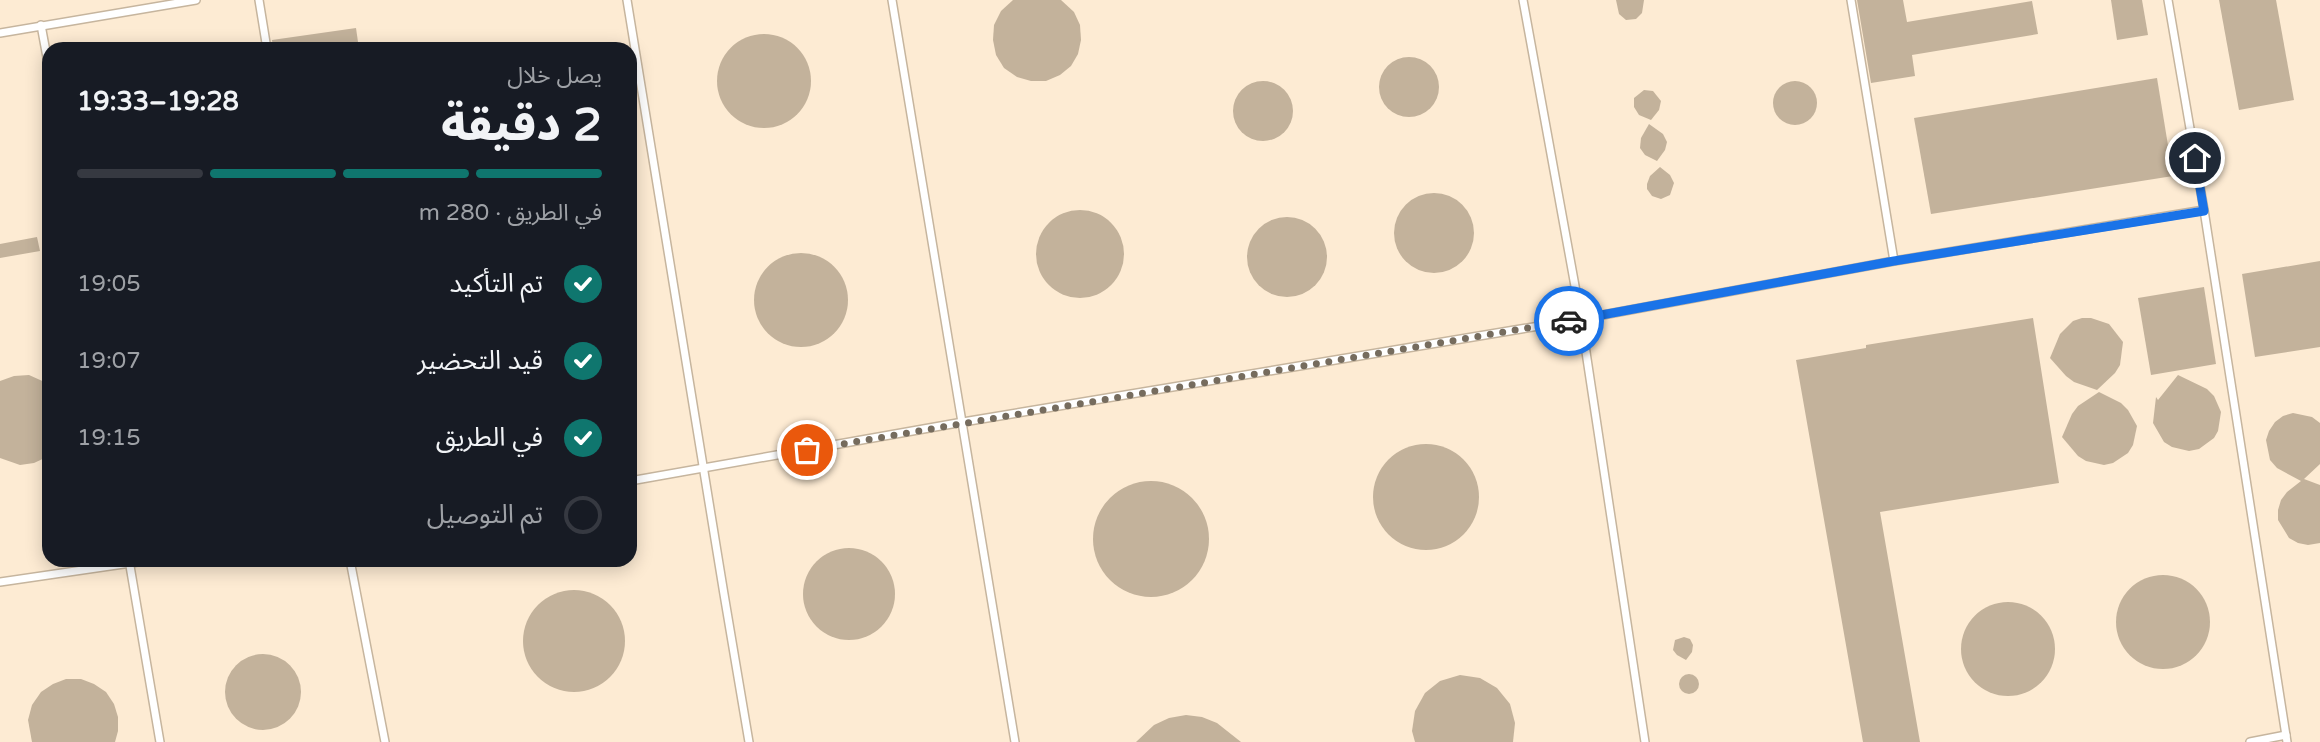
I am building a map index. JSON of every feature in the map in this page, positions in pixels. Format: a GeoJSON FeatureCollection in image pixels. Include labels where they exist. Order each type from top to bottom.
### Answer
{"type":"FeatureCollection","features":[{"type":"Feature","properties":{"kind":"lane"},"geometry":{"type":"LineString","coordinates":[[0,33],[196,0]]}},
{"type":"Feature","properties":{"kind":"lane"},"geometry":{"type":"LineString","coordinates":[[259,0],[266,42]]}},
{"type":"Feature","properties":{"kind":"lane"},"geometry":{"type":"LineString","coordinates":[[627,0],[634,42]]}},
{"type":"Feature","properties":{"kind":"lane"},"geometry":{"type":"LineString","coordinates":[[891,0],[1015,742]]}},
{"type":"Feature","properties":{"kind":"lane"},"geometry":{"type":"LineString","coordinates":[[1522,0],[1581,319],[1645,742]]}},
{"type":"Feature","properties":{"kind":"lane"},"geometry":{"type":"LineString","coordinates":[[1851,0],[1894,261]]}},
{"type":"Feature","properties":{"kind":"lane"},"geometry":{"type":"LineString","coordinates":[[2168,0],[2204,211],[2286,739],[2250,742]]}},
{"type":"Feature","properties":{"kind":"lane"},"geometry":{"type":"LineString","coordinates":[[42,26],[45,42]]}},
{"type":"Feature","properties":{"kind":"lane"},"geometry":{"type":"LineString","coordinates":[[637,62],[748,742]]}},
{"type":"Feature","properties":{"kind":"lane"},"geometry":{"type":"LineString","coordinates":[[637,480],[963,422],[1581,319],[1894,261],[2204,211]]}},
{"type":"Feature","properties":{"kind":"lane"},"geometry":{"type":"LineString","coordinates":[[0,582],[97,567]]}},
{"type":"Feature","properties":{"kind":"lane"},"geometry":{"type":"LineString","coordinates":[[130,567],[160,742]]}},
{"type":"Feature","properties":{"kind":"lane"},"geometry":{"type":"LineString","coordinates":[[351,567],[385,742]]}},
{"type":"Feature","properties":{"kind":"building"},"geometry":{"type":"Polygon","coordinates":[[[1013,0],[1061,0],[1074,12],[1080,25],[1078,54],[1071,66],[1060,75],[1046,81],[1031,81],[1017,77],[1004,68],[996,55],[994,25],[1001,11],[1013,0]]]}},
{"type":"Feature","properties":{"kind":"building"},"geometry":{"type":"Polygon","coordinates":[[[1616,0],[1644,0],[1642,13],[1636,19],[1626,20],[1619,14],[1616,0]]]}},
{"type":"Feature","properties":{"kind":"building"},"geometry":{"type":"Polygon","coordinates":[[[1857,0],[1903,0],[1907,22],[2032,1],[2038,34],[1912,55],[1915,76],[1871,83],[1857,0]]]}},
{"type":"Feature","properties":{"kind":"building"},"geometry":{"type":"Polygon","coordinates":[[[2111,0],[2142,0],[2148,35],[2117,40],[2111,0]]]}},
{"type":"Feature","properties":{"kind":"building"},"geometry":{"type":"Polygon","coordinates":[[[2219,0],[2276,0],[2294,100],[2239,110],[2219,0]]]}},
{"type":"Feature","properties":{"kind":"building"},"geometry":{"type":"Polygon","coordinates":[[[356,28],[358,42],[272,42],[356,28]]]}},
{"type":"Feature","properties":{"kind":"building"},"geometry":{"type":"Polygon","coordinates":[[[764,34],[782,37],[797,48],[808,63],[811,81],[808,99],[797,114],[782,125],[764,128],[746,125],[731,114],[720,99],[717,81],[720,63],[731,48],[746,37],[764,34]]]}},
{"type":"Feature","properties":{"kind":"building"},"geometry":{"type":"Polygon","coordinates":[[[1409,57],[1426,62],[1434,70],[1439,87],[1434,104],[1426,112],[1409,117],[1392,112],[1384,104],[1379,87],[1384,70],[1392,62],[1409,57]]]}},
{"type":"Feature","properties":{"kind":"building"},"geometry":{"type":"Polygon","coordinates":[[[2157,78],[2173,176],[1931,214],[1914,118],[2157,78]]]}},
{"type":"Feature","properties":{"kind":"building"},"geometry":{"type":"Polygon","coordinates":[[[1263,81],[1280,86],[1288,94],[1293,111],[1288,128],[1280,136],[1263,141],[1246,136],[1238,128],[1233,111],[1238,94],[1246,86],[1263,81]]]}},
{"type":"Feature","properties":{"kind":"building"},"geometry":{"type":"Polygon","coordinates":[[[1795,81],[1811,87],[1817,103],[1811,119],[1795,125],[1779,119],[1773,103],[1779,87],[1795,81]]]}},
{"type":"Feature","properties":{"kind":"building"},"geometry":{"type":"Polygon","coordinates":[[[1644,90],[1653,91],[1661,101],[1659,110],[1651,120],[1639,115],[1634,107],[1634,98],[1644,90]]]}},
{"type":"Feature","properties":{"kind":"building"},"geometry":{"type":"Polygon","coordinates":[[[1649,124],[1663,134],[1667,142],[1657,161],[1645,155],[1640,148],[1641,138],[1649,124]]]}},
{"type":"Feature","properties":{"kind":"building"},"geometry":{"type":"Polygon","coordinates":[[[1660,167],[1670,175],[1674,183],[1670,195],[1661,199],[1652,196],[1647,189],[1650,176],[1660,167]]]}},
{"type":"Feature","properties":{"kind":"building"},"geometry":{"type":"Polygon","coordinates":[[[1434,193],[1449,196],[1462,205],[1471,218],[1474,233],[1471,248],[1462,261],[1449,270],[1434,273],[1419,270],[1406,261],[1397,248],[1394,233],[1397,218],[1406,205],[1419,196],[1434,193]]]}},
{"type":"Feature","properties":{"kind":"building"},"geometry":{"type":"Polygon","coordinates":[[[1080,210],[1105,217],[1117,229],[1124,254],[1117,279],[1105,291],[1080,298],[1055,291],[1043,279],[1036,254],[1043,229],[1055,217],[1080,210]]]}},
{"type":"Feature","properties":{"kind":"building"},"geometry":{"type":"Polygon","coordinates":[[[1287,217],[1302,220],[1315,229],[1324,242],[1327,257],[1324,272],[1315,285],[1302,294],[1287,297],[1272,294],[1259,285],[1250,272],[1247,257],[1250,242],[1259,229],[1272,220],[1287,217]]]}},
{"type":"Feature","properties":{"kind":"building"},"geometry":{"type":"Polygon","coordinates":[[[37,237],[40,251],[0,258],[0,244],[37,237]]]}},
{"type":"Feature","properties":{"kind":"building"},"geometry":{"type":"Polygon","coordinates":[[[801,253],[819,256],[834,267],[845,282],[848,300],[845,318],[834,333],[819,344],[801,347],[783,344],[768,333],[757,318],[754,300],[757,282],[768,267],[783,256],[801,253]]]}},
{"type":"Feature","properties":{"kind":"building"},"geometry":{"type":"Polygon","coordinates":[[[2320,261],[2320,347],[2255,357],[2242,274],[2320,261]]]}},
{"type":"Feature","properties":{"kind":"building"},"geometry":{"type":"Polygon","coordinates":[[[2204,287],[2216,364],[2151,375],[2138,298],[2204,287]]]}},
{"type":"Feature","properties":{"kind":"building"},"geometry":{"type":"Polygon","coordinates":[[[2033,318],[2059,483],[1880,512],[1920,742],[1863,742],[1796,360],[1866,348],[1866,345],[2033,318]]]}},
{"type":"Feature","properties":{"kind":"building"},"geometry":{"type":"Polygon","coordinates":[[[2082,318],[2109,324],[2123,342],[2120,365],[2097,390],[2074,382],[2050,358],[2060,334],[2073,321],[2082,318]]]}},
{"type":"Feature","properties":{"kind":"building"},"geometry":{"type":"Polygon","coordinates":[[[29,375],[42,381],[42,459],[34,463],[20,465],[0,458],[0,381],[29,375]]]}},
{"type":"Feature","properties":{"kind":"building"},"geometry":{"type":"Polygon","coordinates":[[[2178,375],[2207,389],[2214,396],[2221,412],[2214,438],[2199,449],[2189,451],[2172,447],[2164,442],[2153,423],[2156,397],[2158,400],[2178,375]]]}},
{"type":"Feature","properties":{"kind":"building"},"geometry":{"type":"Polygon","coordinates":[[[2099,392],[2121,403],[2137,426],[2133,445],[2128,453],[2113,463],[2104,465],[2086,461],[2078,456],[2062,437],[2078,406],[2099,392]]]}},
{"type":"Feature","properties":{"kind":"building"},"geometry":{"type":"Polygon","coordinates":[[[2293,413],[2312,417],[2320,423],[2320,464],[2304,479],[2320,485],[2320,543],[2308,545],[2289,538],[2278,520],[2281,500],[2301,481],[2277,468],[2270,460],[2266,440],[2275,422],[2293,413]]]}},
{"type":"Feature","properties":{"kind":"building"},"geometry":{"type":"Polygon","coordinates":[[[1426,444],[1446,448],[1463,460],[1475,477],[1479,497],[1475,517],[1463,534],[1446,546],[1426,550],[1406,546],[1389,534],[1377,517],[1373,497],[1377,477],[1389,460],[1406,448],[1426,444]]]}},
{"type":"Feature","properties":{"kind":"building"},"geometry":{"type":"Polygon","coordinates":[[[1151,481],[1173,486],[1192,498],[1204,517],[1209,539],[1204,561],[1192,580],[1173,592],[1151,597],[1129,592],[1110,580],[1098,561],[1093,539],[1098,517],[1110,498],[1129,486],[1151,481]]]}},
{"type":"Feature","properties":{"kind":"building"},"geometry":{"type":"Polygon","coordinates":[[[849,548],[866,552],[881,562],[891,577],[895,594],[891,611],[881,626],[866,636],[849,640],[832,636],[817,626],[807,611],[803,594],[807,577],[817,562],[832,552],[849,548]]]}},
{"type":"Feature","properties":{"kind":"building"},"geometry":{"type":"Polygon","coordinates":[[[2163,575],[2181,579],[2196,589],[2206,604],[2210,622],[2206,640],[2196,655],[2181,665],[2163,669],[2145,665],[2130,655],[2120,640],[2116,622],[2120,604],[2130,589],[2145,579],[2163,575]]]}},
{"type":"Feature","properties":{"kind":"building"},"geometry":{"type":"Polygon","coordinates":[[[574,590],[593,594],[610,605],[621,622],[625,641],[621,660],[610,677],[593,688],[574,692],[555,688],[538,677],[527,660],[523,641],[527,622],[538,605],[555,594],[574,590]]]}},
{"type":"Feature","properties":{"kind":"building"},"geometry":{"type":"Polygon","coordinates":[[[2008,602],[2026,606],[2041,616],[2051,631],[2055,649],[2051,667],[2041,682],[2026,692],[2008,696],[1990,692],[1975,682],[1965,667],[1961,649],[1965,631],[1975,616],[1990,606],[2008,602]]]}},
{"type":"Feature","properties":{"kind":"building"},"geometry":{"type":"Polygon","coordinates":[[[1684,637],[1690,639],[1693,645],[1686,660],[1673,650],[1675,640],[1684,637]]]}},
{"type":"Feature","properties":{"kind":"building"},"geometry":{"type":"Polygon","coordinates":[[[263,654],[277,657],[290,665],[298,678],[301,692],[298,706],[290,719],[277,727],[263,730],[249,727],[236,719],[228,706],[225,692],[228,678],[236,665],[249,657],[263,654]]]}},
{"type":"Feature","properties":{"kind":"building"},"geometry":{"type":"Polygon","coordinates":[[[1685,674],[1693,674],[1699,684],[1693,694],[1685,694],[1679,688],[1679,680],[1685,674]]]}},
{"type":"Feature","properties":{"kind":"building"},"geometry":{"type":"Polygon","coordinates":[[[1460,675],[1480,678],[1497,688],[1510,704],[1515,723],[1513,742],[1415,742],[1412,731],[1415,711],[1425,693],[1440,681],[1460,675]]]}},
{"type":"Feature","properties":{"kind":"building"},"geometry":{"type":"Polygon","coordinates":[[[66,679],[81,679],[106,692],[118,717],[115,742],[32,742],[28,720],[32,705],[41,692],[66,679]]]}},
{"type":"Feature","properties":{"kind":"building"},"geometry":{"type":"Polygon","coordinates":[[[1186,715],[1217,723],[1241,742],[1136,742],[1154,725],[1169,718],[1186,715]]]}},
{"type":"Feature","properties":{"kind":"way so far"},"geometry":{"type":"LineString","coordinates":[[807,450],[1569,321]]}},
{"type":"Feature","properties":{"kind":"route"},"geometry":{"type":"LineString","coordinates":[[1569,321],[1894,261],[2204,211],[2195,158]]}}]}
